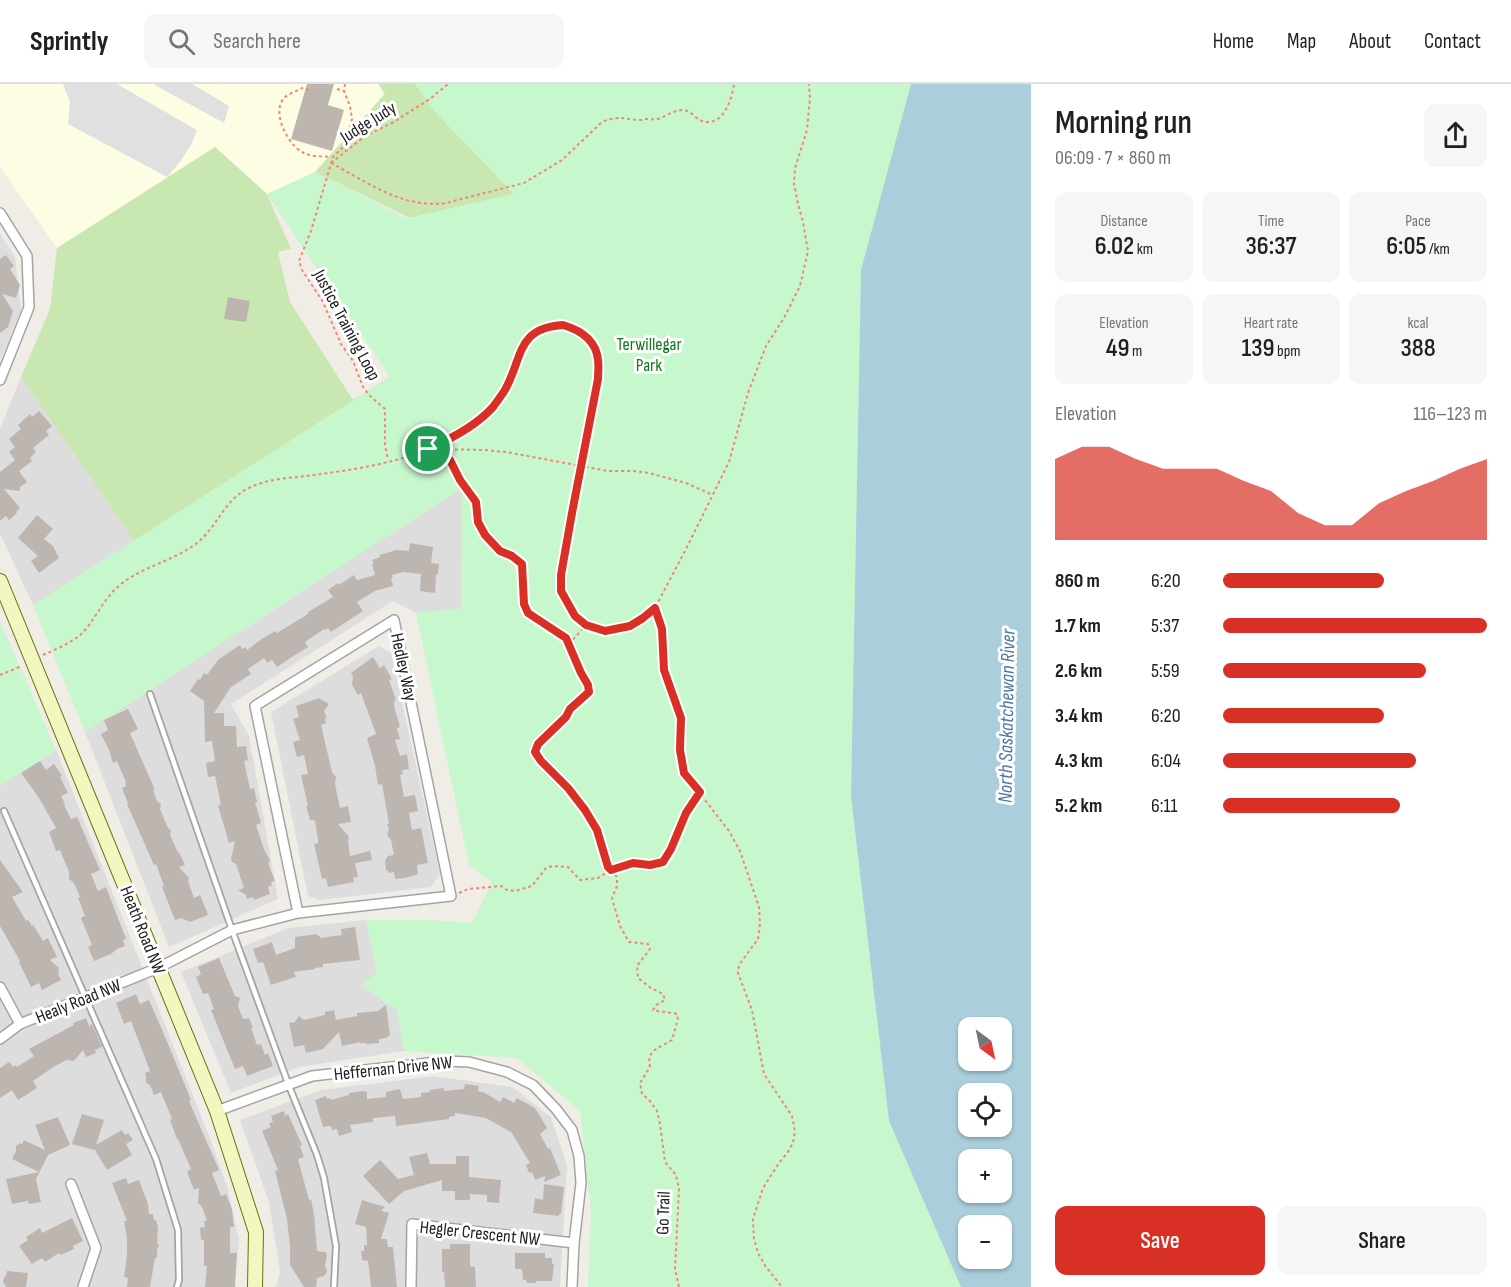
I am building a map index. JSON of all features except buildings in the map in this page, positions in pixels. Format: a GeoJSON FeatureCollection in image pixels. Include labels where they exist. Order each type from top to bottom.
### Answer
{"type":"FeatureCollection","features":[{"type":"Feature","properties":{"kind":"street"},"geometry":{"type":"LineString","coordinates":[[0,213],[27,256],[29,307],[0,380]]}},
{"type":"Feature","properties":{"kind":"street","name":"Heath Road NW"},"geometry":{"type":"LineString","coordinates":[[0,581],[217,1112],[256,1232],[255,1287]]}},
{"type":"Feature","properties":{"kind":"street","name":"Hedley Way"},"geometry":{"type":"LineString","coordinates":[[298,913],[255,706],[394,620],[451,896]]}},
{"type":"Feature","properties":{"kind":"street"},"geometry":{"type":"LineString","coordinates":[[158,968],[232,930],[298,913],[451,896]]}},
{"type":"Feature","properties":{"kind":"street","name":"Healy Road NW"},"geometry":{"type":"LineString","coordinates":[[0,1039],[20,1024],[158,968]]}},
{"type":"Feature","properties":{"kind":"street"},"geometry":{"type":"LineString","coordinates":[[0,987],[20,1024]]}},
{"type":"Feature","properties":{"kind":"street","name":"Heffernan Drive NW"},"geometry":{"type":"LineString","coordinates":[[217,1112],[312,1076],[446,1061],[469,1062],[507,1072],[533,1085],[572,1130],[579,1156],[580,1183],[572,1287]]}},
{"type":"Feature","properties":{"kind":"street"},"geometry":{"type":"LineString","coordinates":[[71,1184],[96,1248],[83,1287]]}},
{"type":"Feature","properties":{"kind":"street","name":"Hegler Crescent NW"},"geometry":{"type":"LineString","coordinates":[[411,1287],[412,1224],[574,1243]]}},
{"type":"Feature","properties":{"kind":"lane"},"geometry":{"type":"LineString","coordinates":[[150,694],[232,930],[289,1086],[317,1155],[324,1178],[336,1245],[334,1287]]}},
{"type":"Feature","properties":{"kind":"lane"},"geometry":{"type":"LineString","coordinates":[[4,811],[156,1159],[178,1230],[179,1280],[177,1287]]}},
{"type":"Feature","properties":{"kind":"path"},"geometry":{"type":"LineString","coordinates":[[337,89],[344,91],[345,84]]}},
{"type":"Feature","properties":{"kind":"path","name":"Judge Judy"},"geometry":{"type":"LineString","coordinates":[[331,163],[365,136],[392,123],[430,99],[448,84]]}},
{"type":"Feature","properties":{"kind":"path"},"geometry":{"type":"LineString","coordinates":[[331,163],[393,196],[417,203],[434,205],[446,203],[524,183],[562,160],[602,122],[609,119],[626,117],[640,120],[658,119],[677,110],[687,110],[702,121],[712,122],[723,114],[730,103],[734,84]]}},
{"type":"Feature","properties":{"kind":"path"},"geometry":{"type":"LineString","coordinates":[[0,675],[19,668],[75,639],[85,630],[106,600],[120,585],[196,543],[228,503],[250,487],[264,482],[388,462],[428,449],[468,428],[492,407],[506,388],[528,338],[542,328],[563,325],[581,333],[593,345],[598,359],[598,379],[579,467],[561,575],[561,591],[575,616],[586,625],[605,631],[630,626],[643,618],[655,608],[729,462],[748,393],[766,346],[784,318],[800,286],[808,251],[794,184],[795,168],[807,130],[809,84]]}},
{"type":"Feature","properties":{"kind":"path"},"geometry":{"type":"LineString","coordinates":[[309,90],[302,88],[284,98],[280,110],[282,125],[292,145],[303,153],[333,157]]}},
{"type":"Feature","properties":{"kind":"path","name":"Justice Training Loop"},"geometry":{"type":"LineString","coordinates":[[344,91],[350,106],[352,119],[350,130],[343,147],[333,157],[311,231],[299,261],[302,270],[323,302],[341,344],[353,361],[363,387],[385,409],[385,445],[388,462]]}},
{"type":"Feature","properties":{"kind":"path"},"geometry":{"type":"LineString","coordinates":[[428,449],[506,452],[579,467],[649,473],[686,483],[713,495]]}},
{"type":"Feature","properties":{"kind":"path","name":"Go Trail"},"geometry":{"type":"LineString","coordinates":[[428,449],[450,460],[460,480],[476,502],[478,522],[485,535],[500,551],[512,556],[522,564],[524,604],[528,613],[566,638],[588,685],[589,692],[538,744],[535,752],[568,788],[597,830],[608,867],[617,877],[617,885],[612,898],[620,926],[629,942],[648,944],[650,950],[637,966],[638,978],[663,994],[665,1000],[656,1005],[653,1010],[677,1014],[678,1019],[672,1040],[650,1054],[648,1060],[650,1067],[640,1083],[642,1094],[657,1111],[665,1162],[676,1175],[679,1189],[675,1269],[679,1287]]}},
{"type":"Feature","properties":{"kind":"path"},"geometry":{"type":"LineString","coordinates":[[655,608],[662,629],[664,670],[681,718],[680,750],[684,773],[729,831],[740,851],[759,907],[758,939],[739,965],[738,974],[753,1010],[764,1074],[792,1116],[795,1131],[793,1143],[788,1152],[763,1188],[753,1219],[754,1239],[758,1253],[766,1267],[782,1287]]}},
{"type":"Feature","properties":{"kind":"path"},"geometry":{"type":"LineString","coordinates":[[568,644],[586,625]]}},
{"type":"Feature","properties":{"kind":"path"},"geometry":{"type":"LineString","coordinates":[[451,896],[468,889],[501,886],[515,891],[532,886],[546,868],[553,866],[568,867],[580,880],[598,878],[611,870],[633,863],[650,865],[663,862],[686,813],[700,792]]}},
{"type":"Feature","properties":{"kind":"shaded area"},"geometry":{"type":"Polygon","coordinates":[[[0,84],[378,84],[385,93],[315,172],[267,194],[215,147],[57,248],[0,167],[0,84]]]}},
{"type":"Feature","properties":{"kind":"shaded area"},"geometry":{"type":"Polygon","coordinates":[[[63,84],[117,84],[197,130],[192,143],[167,177],[68,124],[70,102],[63,84]]]}},
{"type":"Feature","properties":{"kind":"shaded area"},"geometry":{"type":"Polygon","coordinates":[[[153,84],[192,84],[229,106],[224,123],[153,84]]]}},
{"type":"Feature","properties":{"kind":"shaded area"},"geometry":{"type":"Polygon","coordinates":[[[0,234],[15,257],[21,310],[0,360],[0,234]]]}},
{"type":"Feature","properties":{"kind":"shaded area"},"geometry":{"type":"Polygon","coordinates":[[[21,377],[134,541],[33,605],[0,535],[0,429],[21,377]]]}},
{"type":"Feature","properties":{"kind":"shaded area"},"geometry":{"type":"Polygon","coordinates":[[[463,487],[461,609],[416,613],[393,601],[231,704],[249,736],[278,899],[169,947],[85,732],[463,487]]]}},
{"type":"Feature","properties":{"kind":"shaded area"},"geometry":{"type":"Polygon","coordinates":[[[379,646],[391,653],[440,874],[431,887],[320,900],[308,896],[271,712],[379,646]]]}},
{"type":"Feature","properties":{"kind":"shaded area"},"geometry":{"type":"Polygon","coordinates":[[[56,750],[227,1186],[239,1240],[234,1287],[0,1287],[0,786],[56,750]]]}},
{"type":"Feature","properties":{"kind":"shaded area"},"geometry":{"type":"Polygon","coordinates":[[[366,920],[377,973],[362,986],[397,1010],[404,1051],[299,1067],[231,1093],[181,972],[288,928],[366,920]]]}},
{"type":"Feature","properties":{"kind":"shaded area"},"geometry":{"type":"Polygon","coordinates":[[[433,1076],[512,1087],[551,1117],[567,1165],[560,1287],[276,1287],[280,1272],[269,1202],[240,1120],[321,1090],[433,1076]]]}},
{"type":"Feature","properties":{"kind":"green space"},"geometry":{"type":"Polygon","coordinates":[[[378,84],[646,84],[434,110],[514,194],[410,218],[315,172],[385,94],[378,84]]]}},
{"type":"Feature","properties":{"kind":"green space","name":"Terwillegar Park"},"geometry":{"type":"Polygon","coordinates":[[[415,84],[911,84],[861,270],[851,796],[889,1121],[961,1287],[588,1287],[591,1212],[580,1111],[517,1058],[404,1051],[397,1010],[362,986],[377,972],[366,920],[434,920],[472,923],[492,882],[469,865],[416,613],[461,608],[462,488],[85,732],[33,605],[390,377],[267,194],[315,172],[407,219],[514,194],[434,111],[415,84]]]}},
{"type":"Feature","properties":{"kind":"green space"},"geometry":{"type":"Polygon","coordinates":[[[215,147],[267,194],[291,249],[278,252],[290,302],[353,400],[390,377],[664,244],[337,411],[134,541],[21,377],[50,309],[57,248],[215,147]]]}},
{"type":"Feature","properties":{"kind":"green space"},"geometry":{"type":"Polygon","coordinates":[[[0,621],[56,750],[0,786],[0,621]]]}},
{"type":"Feature","properties":{"kind":"water","name":"North Saskatchewan River"},"geometry":{"type":"Polygon","coordinates":[[[911,84],[1031,84],[1031,1287],[961,1287],[889,1121],[851,796],[861,270],[911,84]]]}},
{"type":"Feature","properties":{"kind":"route"},"geometry":{"type":"LineString","coordinates":[[563,325],[572,328],[588,338],[593,345],[598,359],[598,379],[579,467],[561,575],[561,591],[575,616],[586,625],[605,631],[630,626],[655,608],[662,629],[664,670],[681,718],[680,750],[684,773],[700,792],[686,813],[663,862],[650,865],[633,863],[611,870],[608,867],[597,830],[585,810],[535,752],[538,744],[589,692],[588,685],[566,638],[528,613],[524,604],[522,564],[512,556],[500,551],[485,535],[478,522],[476,502],[460,480],[450,460],[428,449],[468,428],[492,407],[506,388],[528,338],[542,328],[563,325]]}}]}
